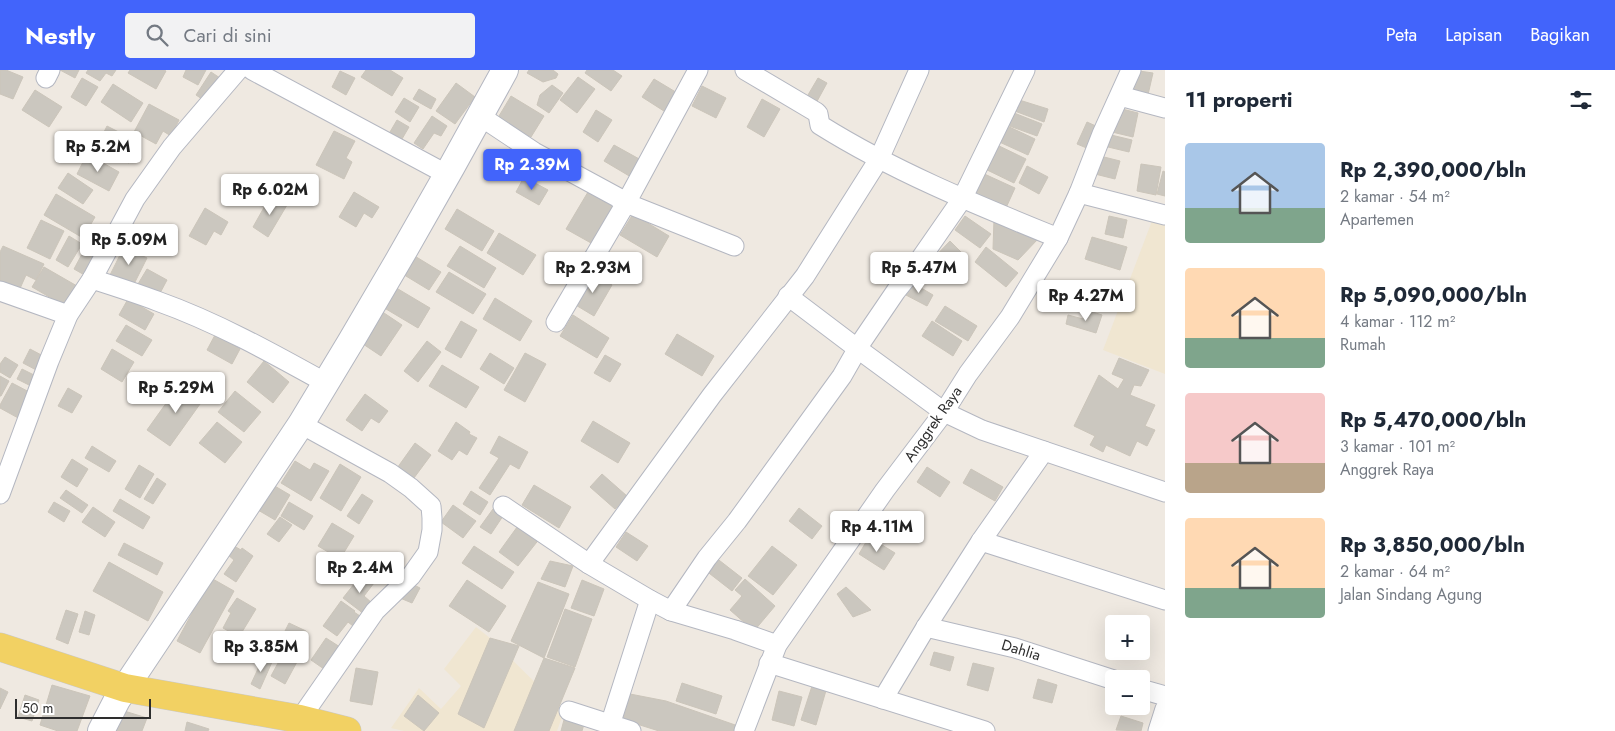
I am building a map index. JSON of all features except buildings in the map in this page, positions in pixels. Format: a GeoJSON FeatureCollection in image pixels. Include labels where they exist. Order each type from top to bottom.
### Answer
{"type":"FeatureCollection","features":[{"type":"Feature","properties":{"kind":"main road"},"geometry":{"type":"LineString","coordinates":[[0,647],[125,688],[300,719],[347,731]]}},
{"type":"Feature","properties":{"kind":"street"},"geometry":{"type":"LineString","coordinates":[[0,494],[68,315],[92,279],[141,192],[172,147],[238,70]]}},
{"type":"Feature","properties":{"kind":"street"},"geometry":{"type":"LineString","coordinates":[[252,70],[448,175]]}},
{"type":"Feature","properties":{"kind":"street"},"geometry":{"type":"LineString","coordinates":[[101,731],[117,700],[301,424],[448,175],[505,70]]}},
{"type":"Feature","properties":{"kind":"street"},"geometry":{"type":"LineString","coordinates":[[556,322],[626,203],[698,70]]}},
{"type":"Feature","properties":{"kind":"street"},"geometry":{"type":"LineString","coordinates":[[745,70],[816,112],[820,125],[879,159],[962,199],[1058,238]]}},
{"type":"Feature","properties":{"kind":"street"},"geometry":{"type":"LineString","coordinates":[[589,564],[712,395],[805,276],[879,159],[919,70]]}},
{"type":"Feature","properties":{"kind":"street"},"geometry":{"type":"LineString","coordinates":[[671,611],[707,558],[842,376],[896,291],[962,199],[1025,70]]}},
{"type":"Feature","properties":{"kind":"street","name":"Anggrek Raya"},"geometry":{"type":"LineString","coordinates":[[744,731],[777,645],[885,490],[944,412],[968,374],[1010,317],[1058,238],[1079,193],[1130,70]]}},
{"type":"Feature","properties":{"kind":"street"},"geometry":{"type":"LineString","coordinates":[[1120,96],[1165,108]]}},
{"type":"Feature","properties":{"kind":"street"},"geometry":{"type":"LineString","coordinates":[[480,116],[534,152],[617,196],[626,203],[734,246]]}},
{"type":"Feature","properties":{"kind":"street"},"geometry":{"type":"LineString","coordinates":[[1079,193],[1165,215]]}},
{"type":"Feature","properties":{"kind":"street"},"geometry":{"type":"LineString","coordinates":[[92,279],[158,301],[206,322],[326,382]]}},
{"type":"Feature","properties":{"kind":"street"},"geometry":{"type":"LineString","coordinates":[[0,291],[68,315]]}},
{"type":"Feature","properties":{"kind":"street"},"geometry":{"type":"LineString","coordinates":[[788,296],[944,412],[982,430],[1165,492]]}},
{"type":"Feature","properties":{"kind":"street"},"geometry":{"type":"LineString","coordinates":[[300,719],[375,611],[411,576],[428,552],[432,530],[431,506],[411,488],[390,473],[301,424]]}},
{"type":"Feature","properties":{"kind":"street"},"geometry":{"type":"LineString","coordinates":[[883,699],[926,626],[981,541],[1044,451]]}},
{"type":"Feature","properties":{"kind":"street"},"geometry":{"type":"LineString","coordinates":[[503,506],[589,564],[671,611],[777,645]]}},
{"type":"Feature","properties":{"kind":"street"},"geometry":{"type":"LineString","coordinates":[[981,541],[1165,600]]}},
{"type":"Feature","properties":{"kind":"street"},"geometry":{"type":"LineString","coordinates":[[610,725],[650,600]]}},
{"type":"Feature","properties":{"kind":"street","name":"Dahlia"},"geometry":{"type":"LineString","coordinates":[[926,626],[1015,648],[1105,677]]}},
{"type":"Feature","properties":{"kind":"street"},"geometry":{"type":"LineString","coordinates":[[769,663],[985,731]]}},
{"type":"Feature","properties":{"kind":"street"},"geometry":{"type":"LineString","coordinates":[[1150,692],[1165,696]]}},
{"type":"Feature","properties":{"kind":"street"},"geometry":{"type":"LineString","coordinates":[[1158,731],[1165,709]]}},
{"type":"Feature","properties":{"kind":"street"},"geometry":{"type":"LineString","coordinates":[[568,711],[631,731]]}},
{"type":"Feature","properties":{"kind":"shaded area"},"geometry":{"type":"Polygon","coordinates":[[[1155,213],[1165,216],[1165,374],[1103,350],[1155,213]]]}},
{"type":"Feature","properties":{"kind":"shaded area"},"geometry":{"type":"Polygon","coordinates":[[[476,627],[490,638],[564,711],[557,731],[404,731],[391,728],[419,688],[441,709],[461,686],[444,669],[476,627]]]}}]}
